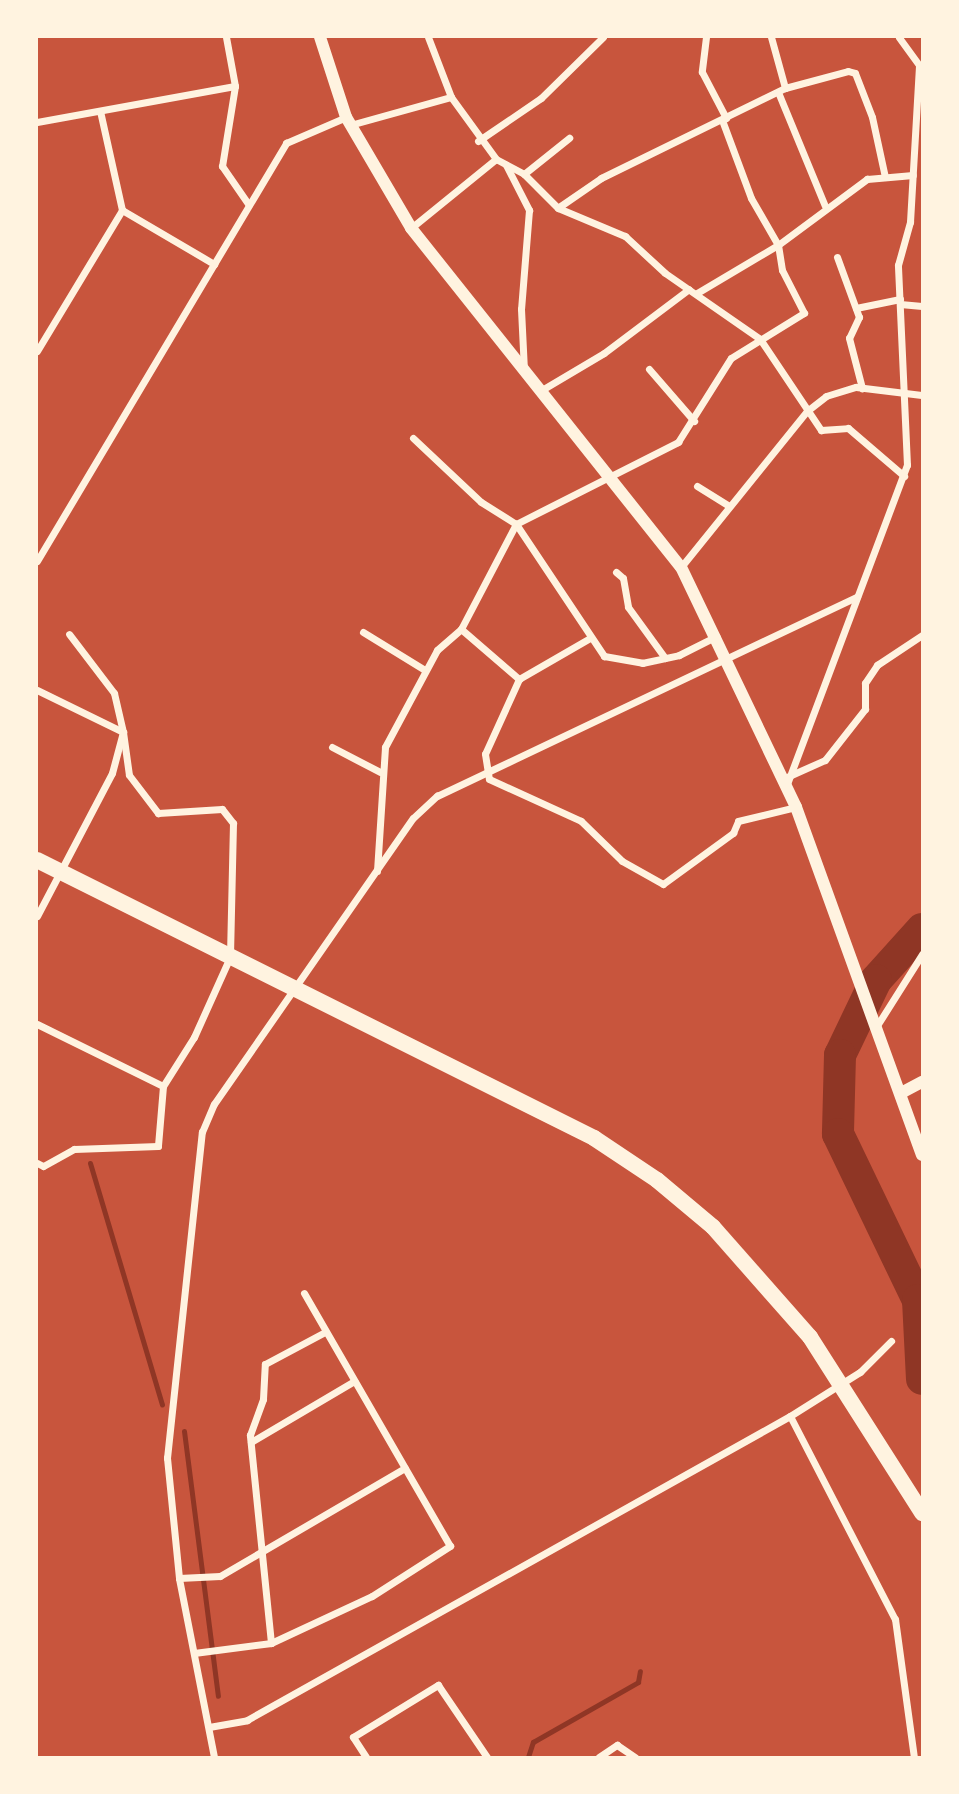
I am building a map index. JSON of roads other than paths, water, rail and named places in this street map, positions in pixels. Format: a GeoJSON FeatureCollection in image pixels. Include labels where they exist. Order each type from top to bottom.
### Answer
{"type":"FeatureCollection","features":[{"type":"Feature","properties":{"kind":"main road"},"geometry":{"type":"LineString","coordinates":[[37,860],[594,1138],[657,1180],[764,1281],[844,1383],[922,1513]]}},
{"type":"Feature","properties":{"kind":"street"},"geometry":{"type":"LineString","coordinates":[[226,37],[235,86],[222,166],[249,205]]}},
{"type":"Feature","properties":{"kind":"street"},"geometry":{"type":"LineString","coordinates":[[320,37],[348,121],[411,228],[681,567],[788,780],[878,1024],[922,1155]]}},
{"type":"Feature","properties":{"kind":"street"},"geometry":{"type":"LineString","coordinates":[[428,37],[451,97],[478,141],[496,159],[524,174],[558,208],[625,236],[693,291],[760,339],[821,430],[848,428],[904,476]]}},
{"type":"Feature","properties":{"kind":"street"},"geometry":{"type":"LineString","coordinates":[[478,141],[541,99],[603,37]]}},
{"type":"Feature","properties":{"kind":"street"},"geometry":{"type":"LineString","coordinates":[[377,872],[380,772],[385,747],[425,670],[461,629],[516,524],[678,442],[694,421],[731,358],[804,313],[782,270],[778,245],[751,198],[724,119],[702,72],[706,37]]}},
{"type":"Feature","properties":{"kind":"street"},"geometry":{"type":"LineString","coordinates":[[771,37],[782,90],[825,206]]}},
{"type":"Feature","properties":{"kind":"street"},"geometry":{"type":"LineString","coordinates":[[788,780],[904,476],[904,394],[898,265],[913,175],[919,65],[909,41],[899,37]]}},
{"type":"Feature","properties":{"kind":"street"},"geometry":{"type":"LineString","coordinates":[[558,208],[601,178],[782,90],[855,73],[885,177]]}},
{"type":"Feature","properties":{"kind":"street"},"geometry":{"type":"LineString","coordinates":[[37,122],[235,86]]}},
{"type":"Feature","properties":{"kind":"street"},"geometry":{"type":"LineString","coordinates":[[38,557],[286,143],[348,121],[451,97]]}},
{"type":"Feature","properties":{"kind":"street"},"geometry":{"type":"LineString","coordinates":[[37,351],[122,210],[100,111]]}},
{"type":"Feature","properties":{"kind":"street"},"geometry":{"type":"LineString","coordinates":[[524,174],[569,138]]}},
{"type":"Feature","properties":{"kind":"street"},"geometry":{"type":"LineString","coordinates":[[411,228],[496,159]]}},
{"type":"Feature","properties":{"kind":"street"},"geometry":{"type":"LineString","coordinates":[[506,165],[529,210],[521,309],[524,370]]}},
{"type":"Feature","properties":{"kind":"street"},"geometry":{"type":"LineString","coordinates":[[540,391],[604,353],[693,291],[778,245],[825,206],[867,179],[913,175]]}},
{"type":"Feature","properties":{"kind":"street"},"geometry":{"type":"LineString","coordinates":[[122,210],[214,264]]}},
{"type":"Feature","properties":{"kind":"street"},"geometry":{"type":"LineString","coordinates":[[837,257],[856,308],[849,338],[862,388]]}},
{"type":"Feature","properties":{"kind":"street"},"geometry":{"type":"LineString","coordinates":[[856,308],[900,302],[922,306]]}},
{"type":"Feature","properties":{"kind":"street"},"geometry":{"type":"LineString","coordinates":[[649,369],[694,421]]}},
{"type":"Feature","properties":{"kind":"street"},"geometry":{"type":"LineString","coordinates":[[681,567],[727,506],[766,468],[807,411],[826,396],[862,388],[922,395]]}},
{"type":"Feature","properties":{"kind":"street"},"geometry":{"type":"LineString","coordinates":[[413,438],[481,502],[516,524],[590,638],[616,663],[665,657],[718,636]]}},
{"type":"Feature","properties":{"kind":"street"},"geometry":{"type":"LineString","coordinates":[[697,486],[727,506]]}},
{"type":"Feature","properties":{"kind":"street"},"geometry":{"type":"LineString","coordinates":[[616,572],[623,578],[628,607],[665,657]]}},
{"type":"Feature","properties":{"kind":"street"},"geometry":{"type":"LineString","coordinates":[[214,1757],[179,1578],[167,1458],[202,1132],[214,1104],[377,872],[429,803],[485,772],[857,597]]}},
{"type":"Feature","properties":{"kind":"street"},"geometry":{"type":"LineString","coordinates":[[461,629],[519,680]]}},
{"type":"Feature","properties":{"kind":"street"},"geometry":{"type":"LineString","coordinates":[[363,632],[425,670]]}},
{"type":"Feature","properties":{"kind":"street"},"geometry":{"type":"LineString","coordinates":[[37,1163],[43,1166],[74,1149],[158,1146],[163,1086],[194,1037],[230,957],[233,823],[222,809],[158,813],[129,775],[114,693],[69,634]]}},
{"type":"Feature","properties":{"kind":"street"},"geometry":{"type":"LineString","coordinates":[[788,780],[825,760],[865,709],[865,683],[877,665],[922,635]]}},
{"type":"Feature","properties":{"kind":"street"},"geometry":{"type":"LineString","coordinates":[[590,638],[519,680],[485,754],[485,772],[489,779],[581,821],[622,861],[663,884],[733,833],[738,821],[796,807]]}},
{"type":"Feature","properties":{"kind":"street"},"geometry":{"type":"LineString","coordinates":[[37,690],[123,732]]}},
{"type":"Feature","properties":{"kind":"street"},"geometry":{"type":"LineString","coordinates":[[37,916],[112,773],[123,732]]}},
{"type":"Feature","properties":{"kind":"street"},"geometry":{"type":"LineString","coordinates":[[332,747],[380,772]]}},
{"type":"Feature","properties":{"kind":"street"},"geometry":{"type":"LineString","coordinates":[[878,1024],[922,954]]}},
{"type":"Feature","properties":{"kind":"street"},"geometry":{"type":"LineString","coordinates":[[37,1024],[163,1086]]}},
{"type":"Feature","properties":{"kind":"street"},"geometry":{"type":"LineString","coordinates":[[901,1093],[922,1082]]}},
{"type":"Feature","properties":{"kind":"street"},"geometry":{"type":"LineString","coordinates":[[194,1653],[271,1643],[372,1596],[450,1546],[304,1293]]}},
{"type":"Feature","properties":{"kind":"street"},"geometry":{"type":"LineString","coordinates":[[271,1643],[251,1442],[265,1364],[325,1332]]}},
{"type":"Feature","properties":{"kind":"street"},"geometry":{"type":"LineString","coordinates":[[209,1727],[247,1720],[790,1416],[844,1383],[891,1341]]}},
{"type":"Feature","properties":{"kind":"street"},"geometry":{"type":"LineString","coordinates":[[251,1442],[354,1381]]}},
{"type":"Feature","properties":{"kind":"street"},"geometry":{"type":"LineString","coordinates":[[790,1416],[895,1619],[914,1757]]}},
{"type":"Feature","properties":{"kind":"street"},"geometry":{"type":"LineString","coordinates":[[179,1578],[220,1576],[405,1468]]}},
{"type":"Feature","properties":{"kind":"street"},"geometry":{"type":"LineString","coordinates":[[366,1757],[353,1737],[438,1685],[487,1757]]}},
{"type":"Feature","properties":{"kind":"street"},"geometry":{"type":"LineString","coordinates":[[599,1757],[617,1745],[635,1757]]}},
{"type":"Feature","properties":{"kind":"waterway"},"geometry":{"type":"LineString","coordinates":[[922,929],[876,980],[840,1055],[838,1134],[918,1300],[922,1379]]}},
{"type":"Feature","properties":{"kind":"waterway"},"geometry":{"type":"LineString","coordinates":[[90,1163],[162,1405]]}},
{"type":"Feature","properties":{"kind":"waterway"},"geometry":{"type":"LineString","coordinates":[[184,1431],[218,1696]]}},
{"type":"Feature","properties":{"kind":"waterway"},"geometry":{"type":"LineString","coordinates":[[528,1757],[533,1742],[638,1682],[640,1671]]}}]}
